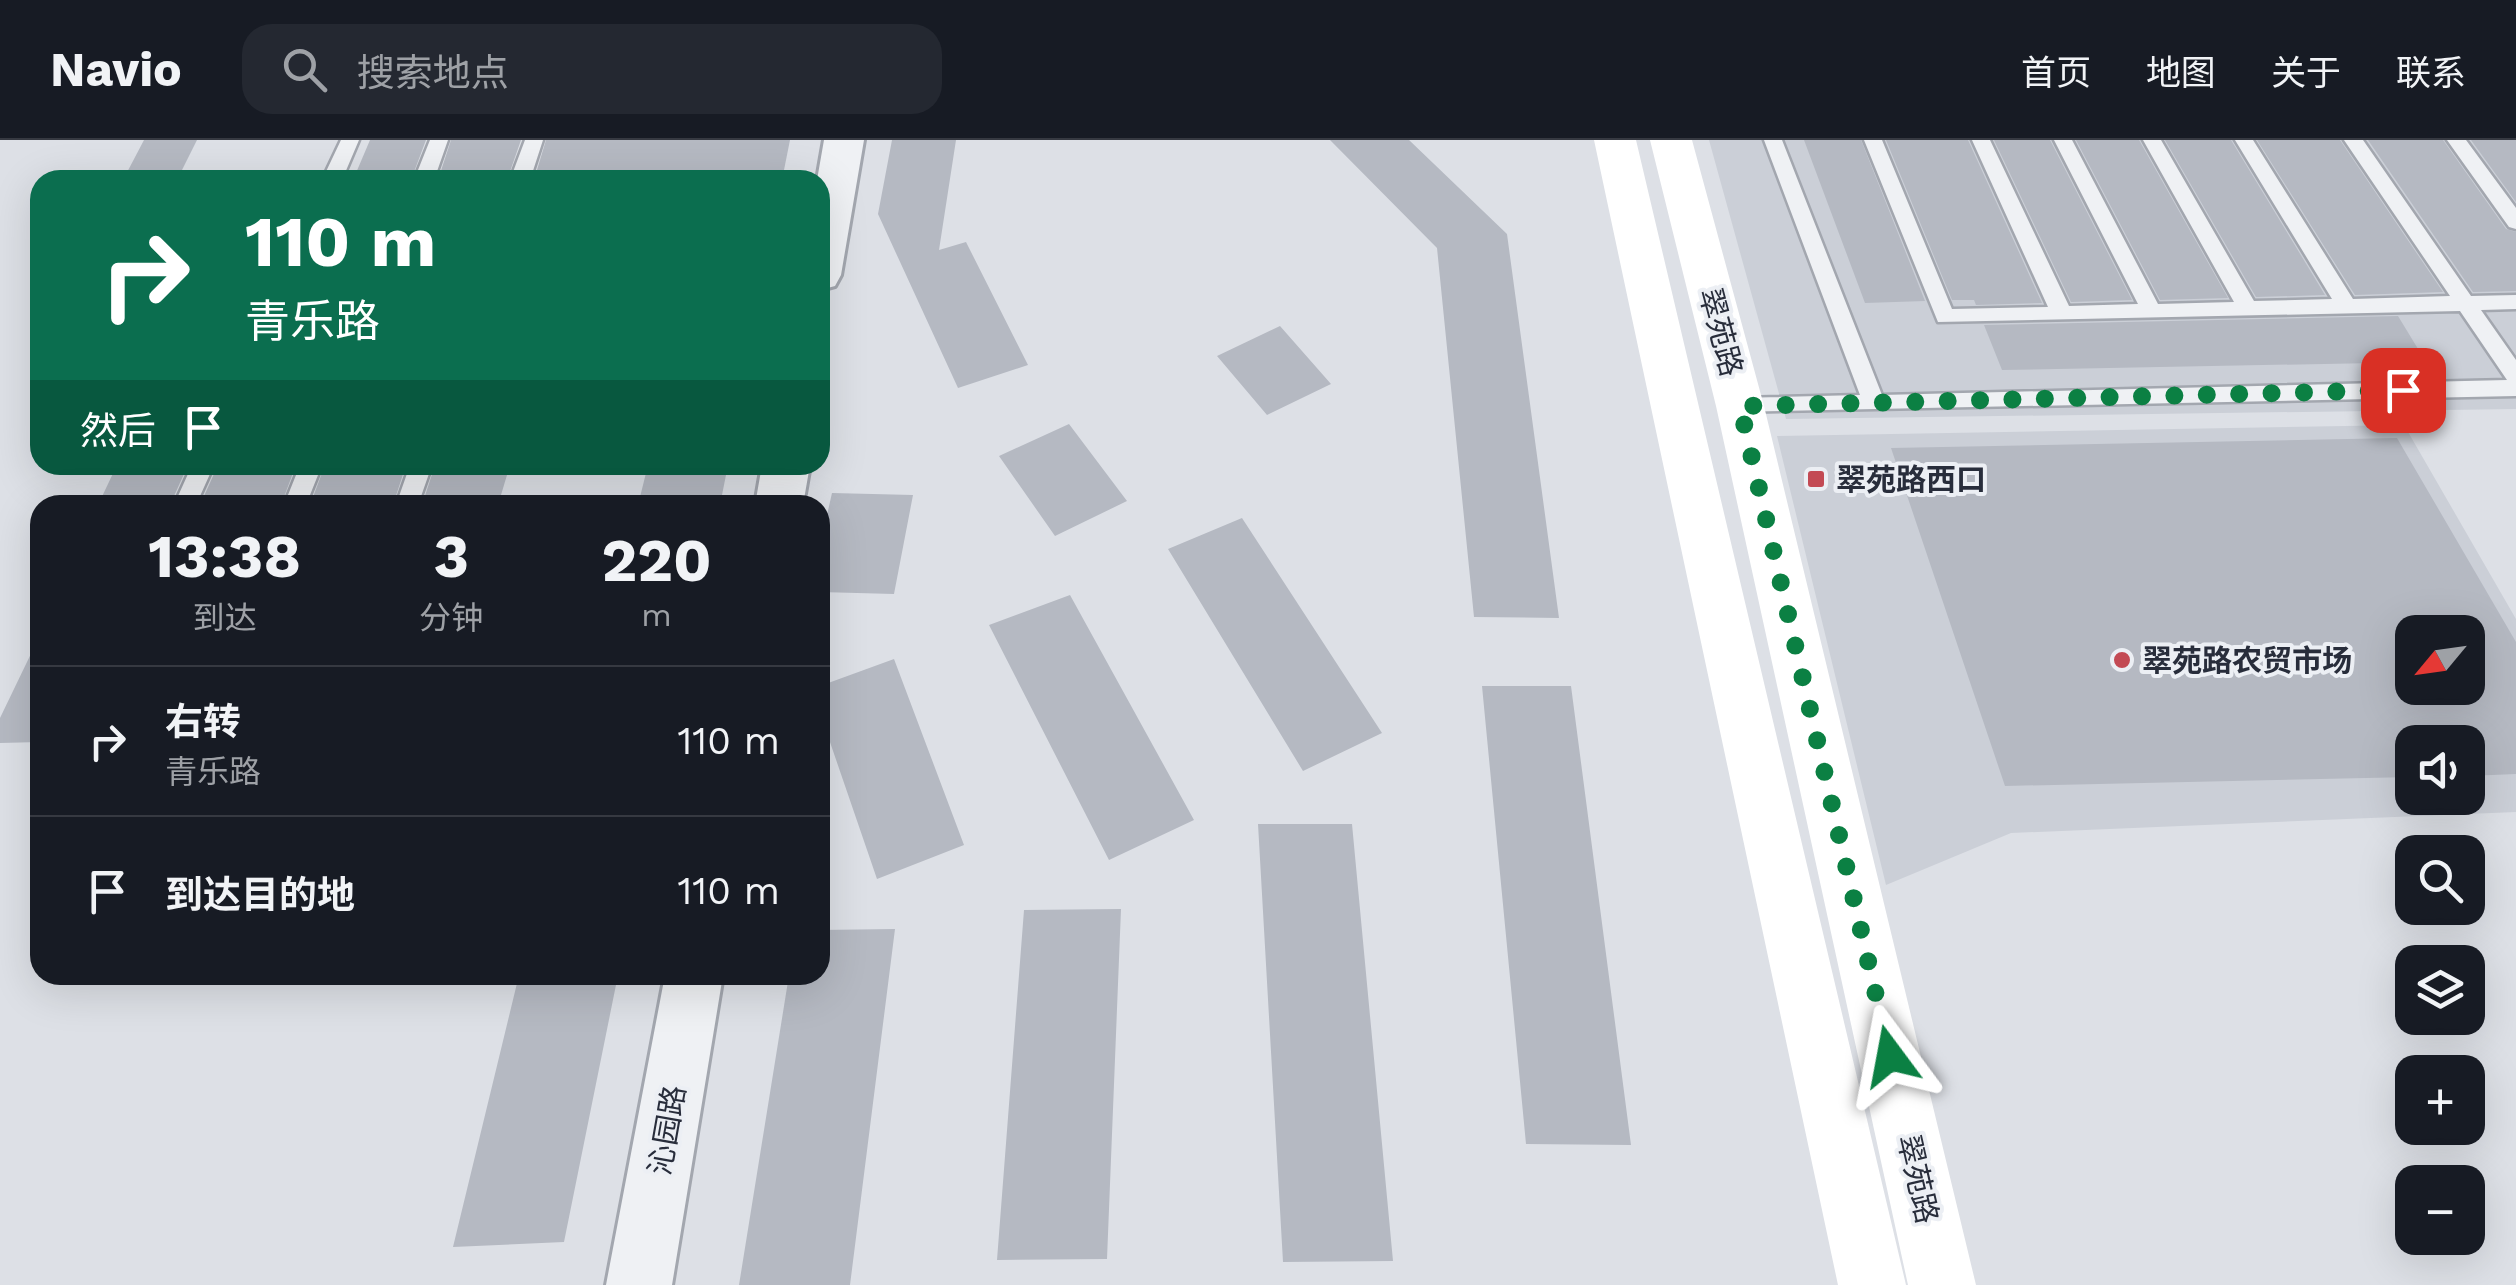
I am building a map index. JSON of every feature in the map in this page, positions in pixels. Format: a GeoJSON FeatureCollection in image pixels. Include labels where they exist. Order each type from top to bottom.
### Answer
{"type":"FeatureCollection","features":[{"type":"Feature","properties":{"kind":"main road","name":"翠苑路"},"geometry":{"type":"LineString","coordinates":[[1615,140],[1872,1285]]}},
{"type":"Feature","properties":{"kind":"main road","name":"翠苑路"},"geometry":{"type":"LineString","coordinates":[[1671,140],[1740,406],[1942,1285]]}},
{"type":"Feature","properties":{"kind":"street"},"geometry":{"type":"LineString","coordinates":[[830,184],[844,140]]}},
{"type":"Feature","properties":{"kind":"street","name":"沁园路"},"geometry":{"type":"LineString","coordinates":[[639,1285],[692,985]]}},
{"type":"Feature","properties":{"kind":"lane"},"geometry":{"type":"LineString","coordinates":[[336,170],[350,140]]}},
{"type":"Feature","properties":{"kind":"lane"},"geometry":{"type":"LineString","coordinates":[[428,170],[439,140]]}},
{"type":"Feature","properties":{"kind":"lane"},"geometry":{"type":"LineString","coordinates":[[524,170],[534,140]]}},
{"type":"Feature","properties":{"kind":"lane"},"geometry":{"type":"LineString","coordinates":[[1774,140],[1874,403]]}},
{"type":"Feature","properties":{"kind":"lane"},"geometry":{"type":"LineString","coordinates":[[1874,140],[1945,318],[2516,302]]}},
{"type":"Feature","properties":{"kind":"lane"},"geometry":{"type":"LineString","coordinates":[[1981,140],[2062,314]]}},
{"type":"Feature","properties":{"kind":"lane"},"geometry":{"type":"LineString","coordinates":[[2063,140],[2152,312]]}},
{"type":"Feature","properties":{"kind":"lane"},"geometry":{"type":"LineString","coordinates":[[2152,140],[2248,309]]}},
{"type":"Feature","properties":{"kind":"lane"},"geometry":{"type":"LineString","coordinates":[[2244,140],[2347,306]]}},
{"type":"Feature","properties":{"kind":"lane"},"geometry":{"type":"LineString","coordinates":[[2353,140],[2516,377]]}},
{"type":"Feature","properties":{"kind":"lane"},"geometry":{"type":"LineString","coordinates":[[2456,140],[2516,222]]}},
{"type":"Feature","properties":{"kind":"lane"},"geometry":{"type":"LineString","coordinates":[[1740,406],[2516,388]]}},
{"type":"Feature","properties":{"kind":"shaded area"},"geometry":{"type":"Polygon","coordinates":[[[1709,140],[2516,140],[2516,409],[1786,419],[1709,140]]]}},
{"type":"Feature","properties":{"kind":"shaded area","name":"翠苑路农贸市场"},"geometry":{"type":"Polygon","coordinates":[[[2404,425],[2516,619],[2516,812],[2485,813],[2485,725],[2395,725],[2395,815],[2444,815],[2011,833],[1886,885],[1777,436],[2404,425]]]}},
{"type":"Feature","properties":{"kind":"building"},"geometry":{"type":"Polygon","coordinates":[[[144,140],[197,140],[182,170],[128,170],[144,140]]]}},
{"type":"Feature","properties":{"kind":"building"},"geometry":{"type":"Polygon","coordinates":[[[370,140],[426,140],[415,170],[357,170],[370,140]]]}},
{"type":"Feature","properties":{"kind":"building"},"geometry":{"type":"Polygon","coordinates":[[[451,140],[521,140],[510,170],[441,170],[451,140]]]}},
{"type":"Feature","properties":{"kind":"building"},"geometry":{"type":"Polygon","coordinates":[[[546,140],[790,140],[784,170],[537,170],[546,140]]]}},
{"type":"Feature","properties":{"kind":"building"},"geometry":{"type":"Polygon","coordinates":[[[892,140],[956,140],[939,250],[966,242],[1028,365],[958,388],[878,214],[892,140]]]}},
{"type":"Feature","properties":{"kind":"building"},"geometry":{"type":"Polygon","coordinates":[[[1330,140],[1409,140],[1507,234],[1559,618],[1474,617],[1437,248],[1330,140]]]}},
{"type":"Feature","properties":{"kind":"building"},"geometry":{"type":"Polygon","coordinates":[[[1804,140],[1861,140],[1925,301],[1865,303],[1804,140]]]}},
{"type":"Feature","properties":{"kind":"building"},"geometry":{"type":"Polygon","coordinates":[[[1886,140],[1968,140],[2042,303],[1976,305],[1974,300],[1952,300],[1886,140]]]}},
{"type":"Feature","properties":{"kind":"building"},"geometry":{"type":"Polygon","coordinates":[[[1994,140],[2050,140],[2132,300],[2071,302],[1994,140]]]}},
{"type":"Feature","properties":{"kind":"building"},"geometry":{"type":"Polygon","coordinates":[[[2076,140],[2139,140],[2228,298],[2160,300],[2076,140]]]}},
{"type":"Feature","properties":{"kind":"building"},"geometry":{"type":"Polygon","coordinates":[[[2165,140],[2231,140],[2325,295],[2256,297],[2165,140]]]}},
{"type":"Feature","properties":{"kind":"building"},"geometry":{"type":"Polygon","coordinates":[[[2257,140],[2340,140],[2443,292],[2355,295],[2257,140]]]}},
{"type":"Feature","properties":{"kind":"building"},"geometry":{"type":"Polygon","coordinates":[[[2368,140],[2443,140],[2506,229],[2516,232],[2516,291],[2473,292],[2368,140]]]}},
{"type":"Feature","properties":{"kind":"building"},"geometry":{"type":"Polygon","coordinates":[[[2471,140],[2516,140],[2516,202],[2471,140]]]}},
{"type":"Feature","properties":{"kind":"building"},"geometry":{"type":"Polygon","coordinates":[[[2398,316],[2426,362],[2002,370],[1984,325],[2398,316]]]}},
{"type":"Feature","properties":{"kind":"building"},"geometry":{"type":"Polygon","coordinates":[[[1280,326],[1331,384],[1267,415],[1217,356],[1280,326]]]}},
{"type":"Feature","properties":{"kind":"building"},"geometry":{"type":"Polygon","coordinates":[[[1069,424],[1127,501],[1055,536],[999,456],[1069,424]]]}},
{"type":"Feature","properties":{"kind":"building","name":"翠苑路农贸市场"},"geometry":{"type":"Polygon","coordinates":[[[2397,438],[2516,642],[2516,774],[2485,775],[2485,725],[2395,725],[2395,777],[2005,786],[1891,448],[2397,438]]]}},
{"type":"Feature","properties":{"kind":"building"},"geometry":{"type":"Polygon","coordinates":[[[112,475],[184,475],[174,495],[103,495],[112,475]]]}},
{"type":"Feature","properties":{"kind":"building"},"geometry":{"type":"Polygon","coordinates":[[[214,475],[292,475],[285,495],[204,495],[214,475]]]}},
{"type":"Feature","properties":{"kind":"building"},"geometry":{"type":"Polygon","coordinates":[[[321,475],[403,475],[396,495],[314,495],[321,475]]]}},
{"type":"Feature","properties":{"kind":"building"},"geometry":{"type":"Polygon","coordinates":[[[432,475],[507,475],[501,495],[425,495],[432,475]]]}},
{"type":"Feature","properties":{"kind":"building"},"geometry":{"type":"Polygon","coordinates":[[[646,475],[726,475],[722,495],[640,495],[646,475]]]}},
{"type":"Feature","properties":{"kind":"building"},"geometry":{"type":"Polygon","coordinates":[[[832,493],[913,495],[894,594],[830,592],[832,493]]]}},
{"type":"Feature","properties":{"kind":"building"},"geometry":{"type":"Polygon","coordinates":[[[1242,518],[1382,733],[1303,771],[1168,549],[1242,518]]]}},
{"type":"Feature","properties":{"kind":"building"},"geometry":{"type":"Polygon","coordinates":[[[1070,595],[1194,820],[1109,860],[989,625],[1070,595]]]}},
{"type":"Feature","properties":{"kind":"building"},"geometry":{"type":"Polygon","coordinates":[[[30,656],[30,742],[0,743],[0,718],[30,656]]]}},
{"type":"Feature","properties":{"kind":"building"},"geometry":{"type":"Polygon","coordinates":[[[894,659],[964,845],[877,879],[830,742],[830,682],[894,659]]]}},
{"type":"Feature","properties":{"kind":"building"},"geometry":{"type":"Polygon","coordinates":[[[1482,686],[1571,686],[1631,1145],[1526,1144],[1482,686]]]}},
{"type":"Feature","properties":{"kind":"building"},"geometry":{"type":"Polygon","coordinates":[[[1258,824],[1352,824],[1393,1261],[1283,1262],[1258,824]]]}},
{"type":"Feature","properties":{"kind":"building"},"geometry":{"type":"Polygon","coordinates":[[[1121,909],[1107,1259],[997,1260],[1024,910],[1121,909]]]}},
{"type":"Feature","properties":{"kind":"building"},"geometry":{"type":"Polygon","coordinates":[[[895,929],[850,1285],[739,1285],[787,985],[830,985],[830,930],[895,929]]]}},
{"type":"Feature","properties":{"kind":"building"},"geometry":{"type":"Polygon","coordinates":[[[517,985],[616,985],[564,1242],[453,1247],[517,985]]]}},
{"type":"Feature","properties":{"kind":"place","name":"翠苑路西口"},"geometry":{"type":"Point","coordinates":[1816,479]}},
{"type":"Feature","properties":{"kind":"place","name":"翠苑路农贸市场"},"geometry":{"type":"Point","coordinates":[2122,660]}},
{"type":"Feature","properties":{"kind":"route"},"geometry":{"type":"LineString","coordinates":[[1890,1056],[1740,406],[2403,390]]}}]}
